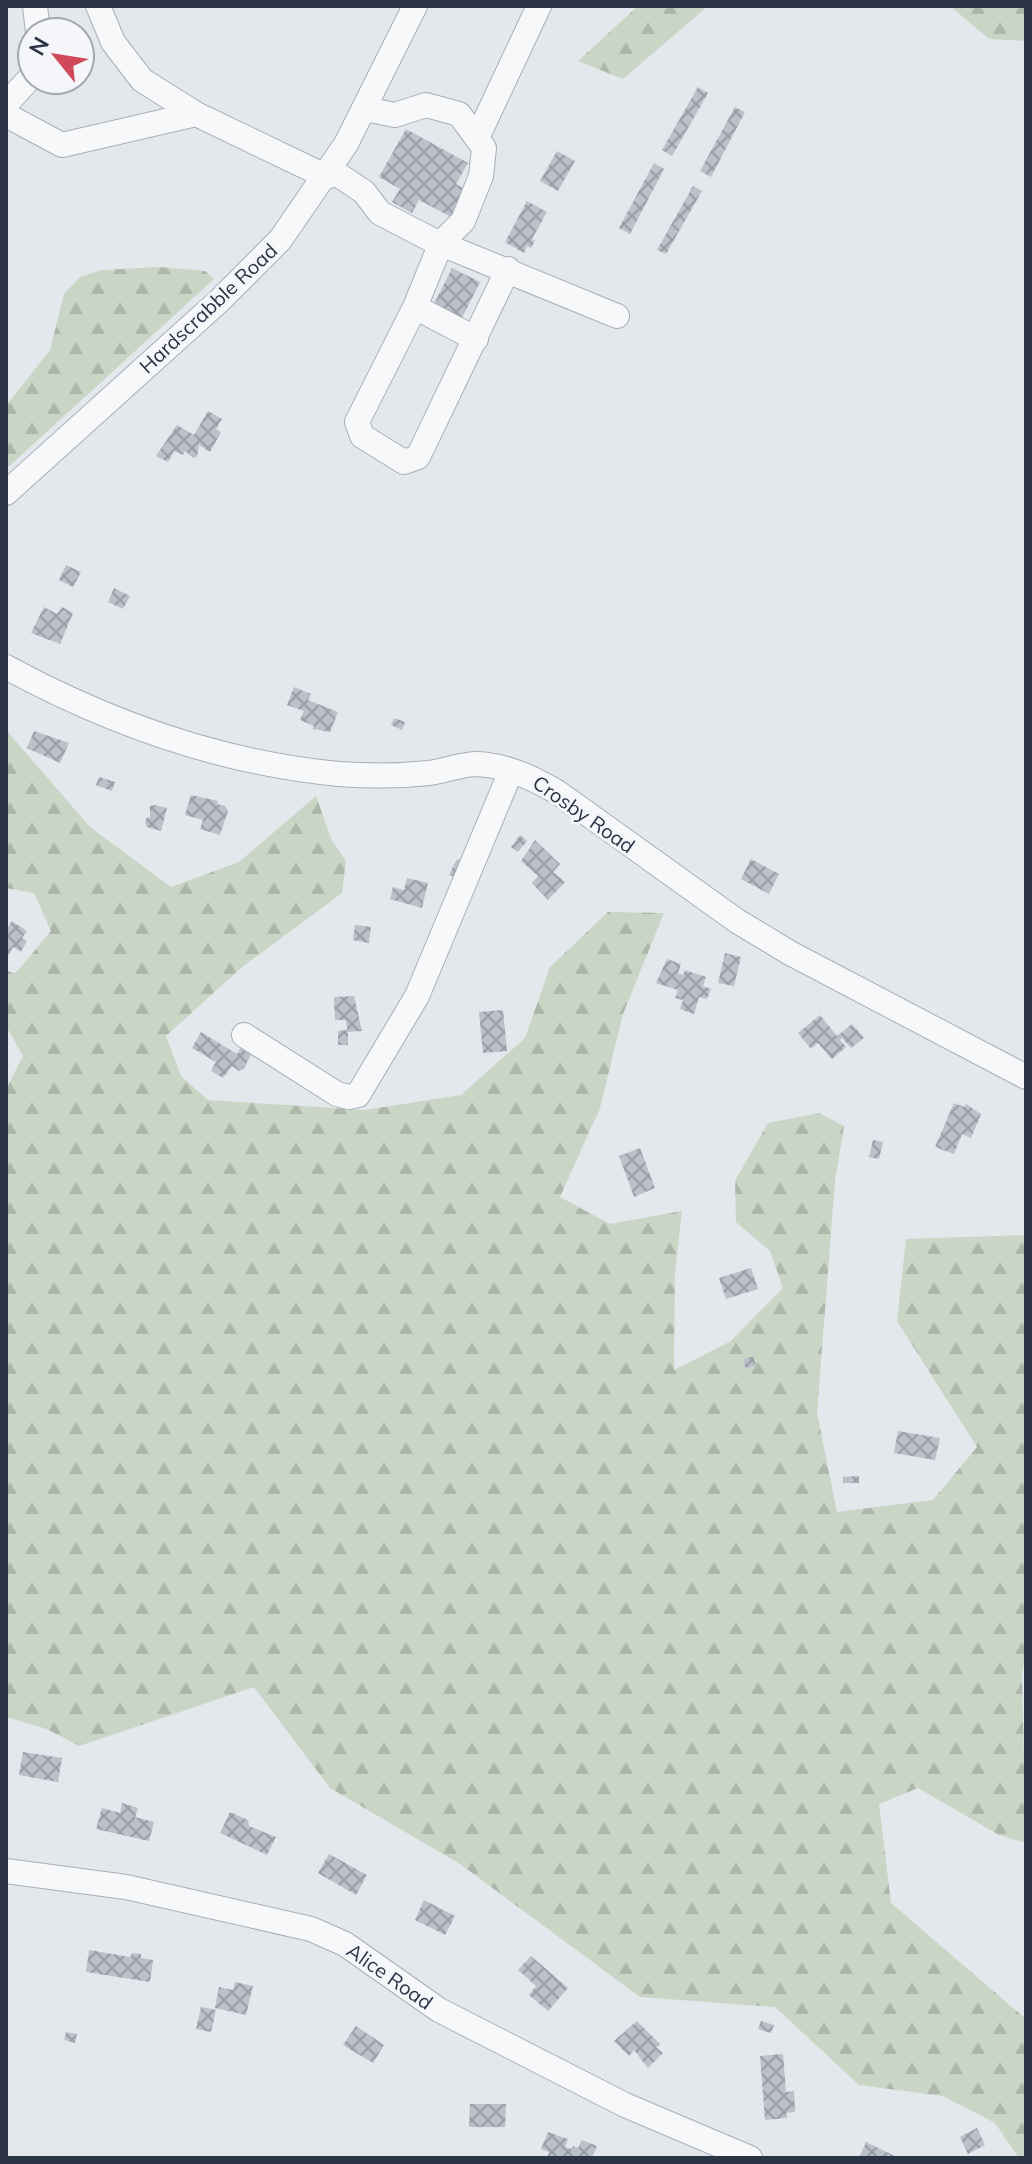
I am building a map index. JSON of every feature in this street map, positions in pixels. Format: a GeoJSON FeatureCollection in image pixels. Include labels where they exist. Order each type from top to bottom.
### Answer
{"type":"FeatureCollection","features":[{"type":"Feature","properties":{"kind":"street"},"geometry":{"type":"LineString","coordinates":[[98,6],[113,42],[142,80],[196,114],[364,192],[380,213],[441,243],[617,316]]}},
{"type":"Feature","properties":{"kind":"street","name":"Hardscrabble Road"},"geometry":{"type":"LineString","coordinates":[[6,493],[253,270],[280,240],[329,174],[365,109],[415,6]]}},
{"type":"Feature","properties":{"kind":"street"},"geometry":{"type":"LineString","coordinates":[[477,138],[539,6]]}},
{"type":"Feature","properties":{"kind":"street"},"geometry":{"type":"LineString","coordinates":[[365,109],[395,115],[426,105],[459,114],[484,148],[481,176],[463,221],[441,243],[415,307],[357,422],[362,436],[404,462],[418,457],[508,269]]}},
{"type":"Feature","properties":{"kind":"street"},"geometry":{"type":"LineString","coordinates":[[6,115],[62,145],[196,114]]}},
{"type":"Feature","properties":{"kind":"street"},"geometry":{"type":"LineString","coordinates":[[415,307],[476,339]]}},
{"type":"Feature","properties":{"kind":"street","name":"Crosby Road"},"geometry":{"type":"LineString","coordinates":[[6,667],[46,688],[179,743],[239,757],[340,774],[427,773],[477,764],[527,775],[557,792],[673,877],[790,953],[1026,1077]]}},
{"type":"Feature","properties":{"kind":"street"},"geometry":{"type":"LineString","coordinates":[[244,1035],[337,1094],[349,1097],[358,1095],[417,996],[511,771]]}},
{"type":"Feature","properties":{"kind":"street","name":"Alice Road"},"geometry":{"type":"LineString","coordinates":[[6,1871],[126,1887],[311,1929],[345,1944],[439,2010],[625,2105],[750,2158]]}},
{"type":"Feature","properties":{"kind":"green space"},"geometry":{"type":"Polygon","coordinates":[[[638,6],[708,6],[623,79],[578,61],[638,6]]]}},
{"type":"Feature","properties":{"kind":"green space"},"geometry":{"type":"Polygon","coordinates":[[[950,6],[1026,6],[1026,41],[989,39],[950,6]]]}},
{"type":"Feature","properties":{"kind":"green space"},"geometry":{"type":"Polygon","coordinates":[[[159,267],[205,271],[214,279],[6,469],[6,406],[50,350],[64,294],[80,277],[102,270],[159,267]]]}},
{"type":"Feature","properties":{"kind":"green space"},"geometry":{"type":"Polygon","coordinates":[[[6,730],[90,827],[171,887],[239,862],[316,796],[332,841],[346,861],[342,893],[241,968],[166,1036],[181,1076],[208,1100],[365,1110],[461,1095],[525,1038],[550,967],[608,912],[664,913],[623,1014],[600,1108],[560,1197],[610,1224],[682,1211],[675,1272],[674,1370],[731,1341],[783,1288],[770,1251],[736,1222],[735,1181],[768,1123],[819,1113],[844,1126],[835,1181],[817,1413],[837,1512],[933,1500],[977,1447],[897,1321],[906,1239],[1026,1235],[1026,1651],[1022,1674],[1026,1843],[999,1835],[918,1788],[879,1804],[891,1903],[1026,2019],[1026,2158],[1019,2158],[995,2123],[943,2096],[859,2085],[775,2007],[640,1997],[460,1864],[330,1788],[254,1687],[79,1746],[47,1729],[6,1717],[6,1089],[23,1056],[6,1026],[6,970],[15,974],[51,931],[34,893],[6,888],[6,730]]]}},
{"type":"Feature","properties":{"kind":"building"},"geometry":{"type":"Polygon","coordinates":[[[698,87],[708,93],[672,156],[662,150],[698,87]]]}},
{"type":"Feature","properties":{"kind":"building"},"geometry":{"type":"Polygon","coordinates":[[[735,107],[745,112],[711,177],[700,171],[735,107]]]}},
{"type":"Feature","properties":{"kind":"building"},"geometry":{"type":"Polygon","coordinates":[[[406,129],[468,163],[456,184],[470,192],[455,219],[419,200],[412,213],[392,202],[400,189],[379,177],[406,129]]]}},
{"type":"Feature","properties":{"kind":"building"},"geometry":{"type":"Polygon","coordinates":[[[557,151],[575,161],[558,191],[540,181],[557,151]]]}},
{"type":"Feature","properties":{"kind":"building"},"geometry":{"type":"Polygon","coordinates":[[[654,163],[664,169],[630,234],[619,228],[654,163]]]}},
{"type":"Feature","properties":{"kind":"building"},"geometry":{"type":"Polygon","coordinates":[[[693,186],[702,191],[666,254],[657,250],[693,186]]]}},
{"type":"Feature","properties":{"kind":"building"},"geometry":{"type":"Polygon","coordinates":[[[527,201],[547,212],[532,239],[535,241],[531,248],[527,246],[524,253],[505,242],[527,201]]]}},
{"type":"Feature","properties":{"kind":"building"},"geometry":{"type":"Polygon","coordinates":[[[452,268],[480,282],[458,326],[430,312],[452,268]]]}},
{"type":"Feature","properties":{"kind":"building"},"geometry":{"type":"Polygon","coordinates":[[[208,411],[222,419],[216,429],[221,432],[210,452],[199,445],[197,457],[193,458],[185,451],[183,455],[174,451],[168,462],[156,456],[177,425],[194,435],[208,411]]]}},
{"type":"Feature","properties":{"kind":"building"},"geometry":{"type":"Polygon","coordinates":[[[66,565],[81,572],[73,587],[59,580],[66,565]]]}},
{"type":"Feature","properties":{"kind":"building"},"geometry":{"type":"Polygon","coordinates":[[[114,588],[130,596],[123,609],[108,602],[114,588]]]}},
{"type":"Feature","properties":{"kind":"building"},"geometry":{"type":"Polygon","coordinates":[[[44,607],[57,614],[62,607],[73,613],[60,644],[31,633],[44,607]]]}},
{"type":"Feature","properties":{"kind":"building"},"geometry":{"type":"Polygon","coordinates":[[[294,687],[311,694],[308,700],[338,712],[330,732],[313,729],[314,726],[300,720],[304,711],[287,705],[294,687]]]}},
{"type":"Feature","properties":{"kind":"building"},"geometry":{"type":"Polygon","coordinates":[[[394,718],[405,722],[402,730],[391,725],[394,718]]]}},
{"type":"Feature","properties":{"kind":"building"},"geometry":{"type":"Polygon","coordinates":[[[34,731],[69,743],[60,763],[27,748],[34,731]]]}},
{"type":"Feature","properties":{"kind":"building"},"geometry":{"type":"Polygon","coordinates":[[[99,777],[115,782],[112,791],[96,785],[99,777]]]}},
{"type":"Feature","properties":{"kind":"building"},"geometry":{"type":"Polygon","coordinates":[[[191,795],[218,801],[217,804],[225,806],[228,811],[220,835],[200,829],[203,820],[185,815],[191,795]]]}},
{"type":"Feature","properties":{"kind":"building"},"geometry":{"type":"Polygon","coordinates":[[[150,806],[167,808],[161,831],[147,827],[145,823],[147,817],[150,818],[150,806]]]}},
{"type":"Feature","properties":{"kind":"building"},"geometry":{"type":"Polygon","coordinates":[[[520,835],[527,841],[518,852],[511,847],[520,835]]]}},
{"type":"Feature","properties":{"kind":"building"},"geometry":{"type":"Polygon","coordinates":[[[535,840],[560,864],[553,872],[565,882],[548,900],[532,883],[538,876],[521,861],[535,840]]]}},
{"type":"Feature","properties":{"kind":"building"},"geometry":{"type":"Polygon","coordinates":[[[457,859],[467,863],[460,879],[449,875],[457,859]]]}},
{"type":"Feature","properties":{"kind":"building"},"geometry":{"type":"Polygon","coordinates":[[[751,859],[779,874],[769,894],[741,879],[751,859]]]}},
{"type":"Feature","properties":{"kind":"building"},"geometry":{"type":"Polygon","coordinates":[[[407,878],[428,883],[422,908],[390,899],[393,887],[404,890],[407,878]]]}},
{"type":"Feature","properties":{"kind":"building"},"geometry":{"type":"Polygon","coordinates":[[[12,921],[27,931],[22,938],[27,941],[21,952],[13,947],[6,959],[6,930],[12,921]]]}},
{"type":"Feature","properties":{"kind":"building"},"geometry":{"type":"Polygon","coordinates":[[[355,925],[371,927],[369,943],[353,940],[355,925]]]}},
{"type":"Feature","properties":{"kind":"building"},"geometry":{"type":"Polygon","coordinates":[[[725,953],[741,957],[734,986],[718,983],[725,953]]]}},
{"type":"Feature","properties":{"kind":"building"},"geometry":{"type":"Polygon","coordinates":[[[667,959],[681,964],[678,973],[683,975],[685,970],[706,977],[703,986],[711,989],[707,999],[699,997],[694,1014],[680,1009],[683,1000],[675,998],[678,990],[656,983],[667,959]]]}},
{"type":"Feature","properties":{"kind":"building"},"geometry":{"type":"Polygon","coordinates":[[[354,996],[362,1031],[348,1032],[348,1045],[338,1045],[338,1031],[347,1030],[346,1020],[335,1020],[334,997],[354,996]]]}},
{"type":"Feature","properties":{"kind":"building"},"geometry":{"type":"Polygon","coordinates":[[[503,1010],[507,1051],[483,1053],[479,1012],[503,1010]]]}},
{"type":"Feature","properties":{"kind":"building"},"geometry":{"type":"Polygon","coordinates":[[[820,1015],[837,1036],[852,1024],[864,1038],[851,1048],[842,1038],[840,1040],[846,1047],[832,1059],[818,1043],[811,1049],[798,1033],[820,1015]]]}},
{"type":"Feature","properties":{"kind":"building"},"geometry":{"type":"Polygon","coordinates":[[[201,1032],[237,1054],[241,1047],[252,1053],[244,1068],[239,1071],[232,1066],[223,1078],[211,1071],[216,1062],[192,1048],[201,1032]]]}},
{"type":"Feature","properties":{"kind":"building"},"geometry":{"type":"Polygon","coordinates":[[[954,1103],[964,1107],[966,1104],[981,1114],[971,1138],[962,1134],[954,1154],[935,1147],[954,1103]]]}},
{"type":"Feature","properties":{"kind":"building"},"geometry":{"type":"Polygon","coordinates":[[[873,1140],[883,1142],[879,1159],[869,1157],[873,1140]]]}},
{"type":"Feature","properties":{"kind":"building"},"geometry":{"type":"Polygon","coordinates":[[[640,1148],[655,1188],[634,1197],[619,1156],[640,1148]]]}},
{"type":"Feature","properties":{"kind":"building"},"geometry":{"type":"Polygon","coordinates":[[[751,1268],[758,1289],[726,1299],[719,1278],[751,1268]]]}},
{"type":"Feature","properties":{"kind":"building"},"geometry":{"type":"Polygon","coordinates":[[[753,1356],[756,1365],[746,1369],[743,1360],[753,1356]]]}},
{"type":"Feature","properties":{"kind":"building"},"geometry":{"type":"Polygon","coordinates":[[[898,1431],[940,1438],[935,1460],[894,1453],[898,1431]]]}},
{"type":"Feature","properties":{"kind":"building"},"geometry":{"type":"Polygon","coordinates":[[[859,1476],[859,1483],[843,1483],[843,1477],[859,1476]]]}},
{"type":"Feature","properties":{"kind":"building"},"geometry":{"type":"Polygon","coordinates":[[[23,1752],[62,1758],[58,1782],[19,1775],[23,1752]]]}},
{"type":"Feature","properties":{"kind":"building"},"geometry":{"type":"Polygon","coordinates":[[[122,1803],[138,1808],[135,1817],[154,1822],[149,1841],[96,1829],[102,1808],[120,1813],[122,1803]]]}},
{"type":"Feature","properties":{"kind":"building"},"geometry":{"type":"Polygon","coordinates":[[[230,1812],[248,1820],[249,1826],[276,1837],[267,1855],[220,1833],[230,1812]]]}},
{"type":"Feature","properties":{"kind":"building"},"geometry":{"type":"Polygon","coordinates":[[[329,1854],[367,1875],[356,1895],[318,1873],[329,1854]]]}},
{"type":"Feature","properties":{"kind":"building"},"geometry":{"type":"Polygon","coordinates":[[[424,1900],[455,1916],[445,1935],[415,1920],[424,1900]]]}},
{"type":"Feature","properties":{"kind":"building"},"geometry":{"type":"Polygon","coordinates":[[[89,1950],[130,1957],[132,1953],[141,1954],[141,1958],[153,1960],[150,1982],[86,1972],[89,1950]]]}},
{"type":"Feature","properties":{"kind":"building"},"geometry":{"type":"Polygon","coordinates":[[[531,1956],[568,1988],[548,2011],[529,1995],[536,1986],[518,1970],[531,1956]]]}},
{"type":"Feature","properties":{"kind":"building"},"geometry":{"type":"Polygon","coordinates":[[[235,1982],[253,1986],[246,2015],[215,2008],[219,1987],[233,1990],[235,1982]]]}},
{"type":"Feature","properties":{"kind":"building"},"geometry":{"type":"Polygon","coordinates":[[[201,2007],[216,2010],[211,2032],[196,2029],[201,2007]]]}},
{"type":"Feature","properties":{"kind":"building"},"geometry":{"type":"Polygon","coordinates":[[[637,2021],[660,2044],[656,2047],[663,2053],[648,2068],[634,2050],[629,2056],[614,2041],[637,2021]]]}},
{"type":"Feature","properties":{"kind":"building"},"geometry":{"type":"Polygon","coordinates":[[[761,2021],[774,2025],[771,2033],[758,2029],[761,2021]]]}},
{"type":"Feature","properties":{"kind":"building"},"geometry":{"type":"Polygon","coordinates":[[[356,2026],[384,2045],[373,2063],[343,2045],[356,2026]]]}},
{"type":"Feature","properties":{"kind":"building"},"geometry":{"type":"Polygon","coordinates":[[[66,2032],[77,2034],[75,2043],[64,2040],[66,2032]]]}},
{"type":"Feature","properties":{"kind":"building"},"geometry":{"type":"Polygon","coordinates":[[[783,2054],[786,2092],[794,2091],[795,2112],[786,2113],[787,2118],[765,2120],[760,2056],[783,2054]]]}},
{"type":"Feature","properties":{"kind":"building"},"geometry":{"type":"Polygon","coordinates":[[[470,2104],[506,2104],[505,2127],[469,2127],[470,2104]]]}},
{"type":"Feature","properties":{"kind":"building"},"geometry":{"type":"Polygon","coordinates":[[[977,2128],[985,2145],[968,2154],[960,2137],[977,2128]]]}},
{"type":"Feature","properties":{"kind":"building"},"geometry":{"type":"Polygon","coordinates":[[[548,2132],[568,2139],[565,2147],[572,2149],[573,2146],[578,2148],[582,2140],[597,2146],[592,2158],[547,2158],[549,2152],[541,2149],[548,2132]]]}},
{"type":"Feature","properties":{"kind":"building"},"geometry":{"type":"Polygon","coordinates":[[[866,2142],[899,2158],[859,2158],[866,2142]]]}}]}
